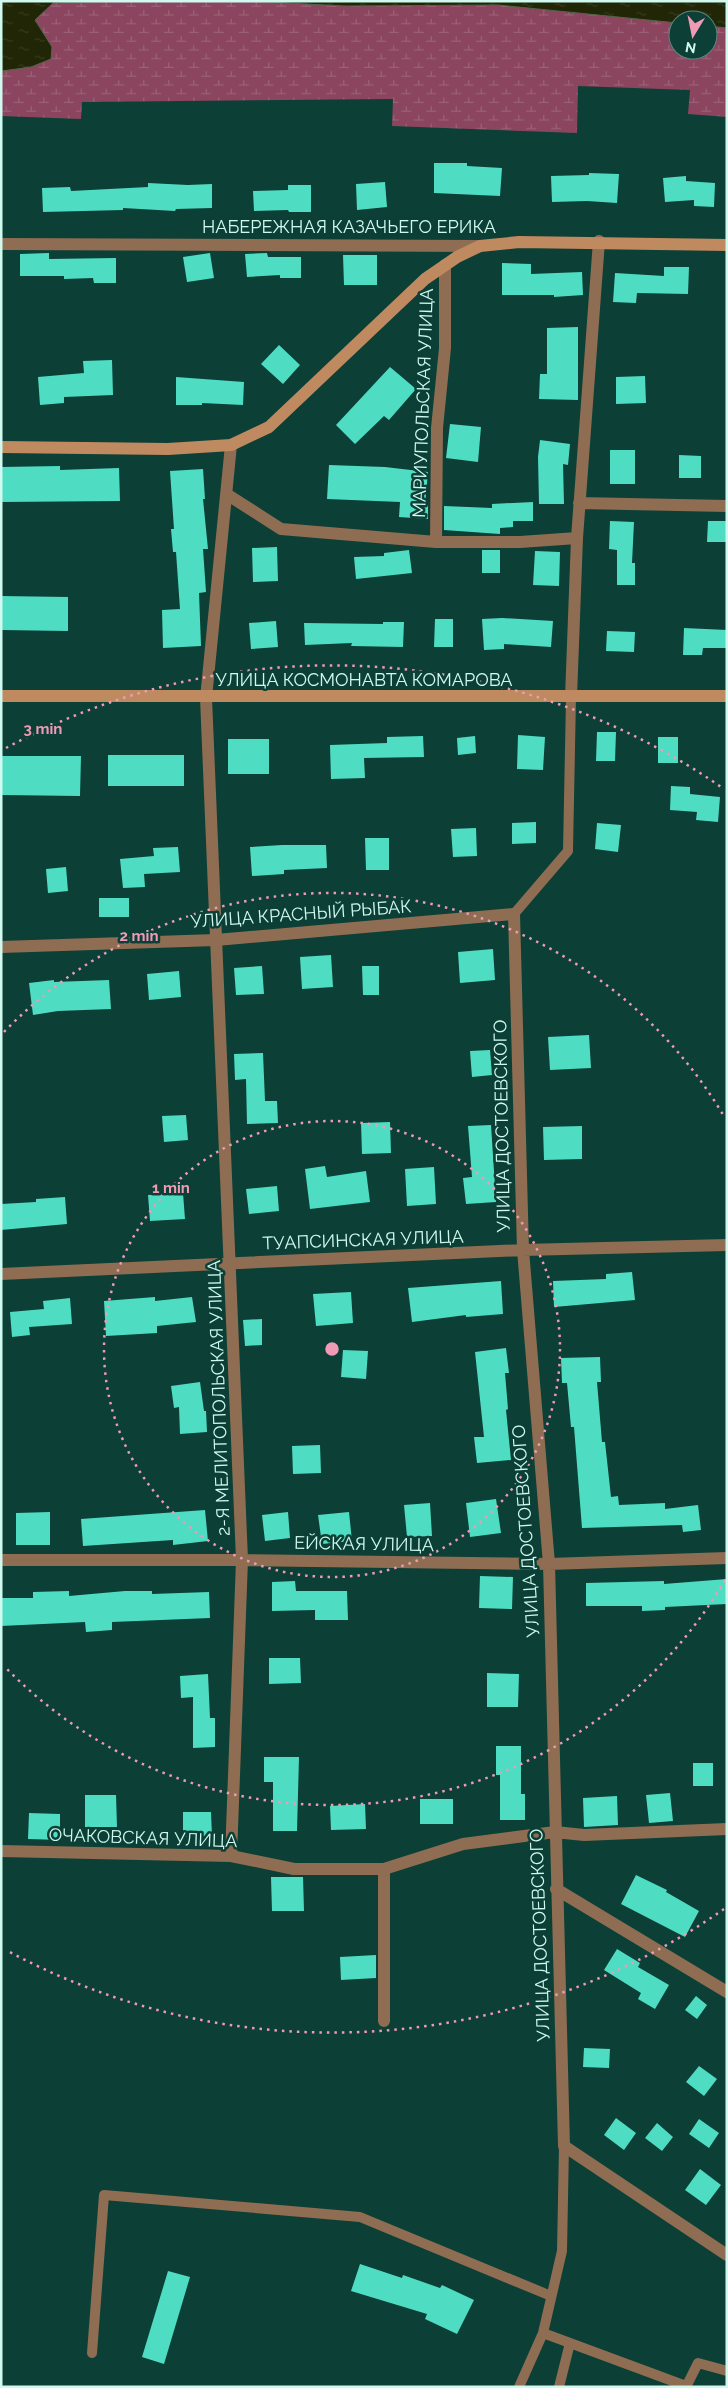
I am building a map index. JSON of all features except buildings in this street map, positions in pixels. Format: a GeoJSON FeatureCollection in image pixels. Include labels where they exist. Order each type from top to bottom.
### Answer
{"type":"FeatureCollection","features":[{"type":"Feature","properties":{"kind":"main road","name":"НАБЕРЕЖНАЯ КАЗАЧЬЕГО ЕРИКА"},"geometry":{"type":"LineString","coordinates":[[480,246],[518,242],[599,241],[727,245]]}},
{"type":"Feature","properties":{"kind":"main road"},"geometry":{"type":"LineString","coordinates":[[1,447],[168,449],[231,445],[269,427],[425,279],[445,264],[480,246]]}},
{"type":"Feature","properties":{"kind":"main road","name":"УЛИЦА КОСМОНАВТА КОМАРОВА"},"geometry":{"type":"LineString","coordinates":[[1,696],[206,698],[727,696]]}},
{"type":"Feature","properties":{"kind":"street"},"geometry":{"type":"LineString","coordinates":[[571,697],[577,538],[599,241]]}},
{"type":"Feature","properties":{"kind":"street","name":"НАБЕРЕЖНАЯ КАЗАЧЬЕГО ЕРИКА"},"geometry":{"type":"LineString","coordinates":[[1,244],[480,246]]}},
{"type":"Feature","properties":{"kind":"street","name":"МАРИУПОЛЬСКАЯ УЛИЦА"},"geometry":{"type":"LineString","coordinates":[[436,542],[437,428],[445,348],[445,264]]}},
{"type":"Feature","properties":{"kind":"street","name":"2-Я МЕЛИТОПОЛЬСКАЯ УЛИЦА"},"geometry":{"type":"LineString","coordinates":[[231,445],[228,496],[206,698],[242,1560],[231,1856]]}},
{"type":"Feature","properties":{"kind":"street"},"geometry":{"type":"LineString","coordinates":[[228,496],[281,529],[436,542],[520,542],[577,538]]}},
{"type":"Feature","properties":{"kind":"street"},"geometry":{"type":"LineString","coordinates":[[580,503],[727,506]]}},
{"type":"Feature","properties":{"kind":"street","name":"УЛИЦА КРАСНЫЙ РЫБАК"},"geometry":{"type":"LineString","coordinates":[[1,947],[216,940],[514,914]]}},
{"type":"Feature","properties":{"kind":"street","name":"УЛИЦА ДОСТОЕВСКОГО"},"geometry":{"type":"LineString","coordinates":[[514,914],[522,1250],[549,1564],[554,1832],[564,2146]]}},
{"type":"Feature","properties":{"kind":"street","name":"ТУАПСИНСКАЯ УЛИЦА"},"geometry":{"type":"LineString","coordinates":[[1,1274],[522,1250],[727,1245]]}},
{"type":"Feature","properties":{"kind":"street","name":"ЕЙСКАЯ УЛИЦА"},"geometry":{"type":"LineString","coordinates":[[1,1560],[242,1560],[549,1564],[727,1558]]}},
{"type":"Feature","properties":{"kind":"street","name":"ОЧАКОВСКАЯ УЛИЦА"},"geometry":{"type":"LineString","coordinates":[[1,1851],[231,1856],[294,1869],[384,1869],[463,1844],[554,1832],[584,1835],[727,1829]]}},
{"type":"Feature","properties":{"kind":"street"},"geometry":{"type":"LineString","coordinates":[[384,1869],[384,2021]]}},
{"type":"Feature","properties":{"kind":"street"},"geometry":{"type":"LineString","coordinates":[[556,1888],[727,1992]]}},
{"type":"Feature","properties":{"kind":"street"},"geometry":{"type":"LineString","coordinates":[[564,2146],[727,2255]]}},
{"type":"Feature","properties":{"kind":"lane"},"geometry":{"type":"LineString","coordinates":[[514,914],[568,851],[571,697]]}},
{"type":"Feature","properties":{"kind":"lane"},"geometry":{"type":"LineString","coordinates":[[519,2387],[543,2333],[562,2251],[564,2146]]}},
{"type":"Feature","properties":{"kind":"lane"},"geometry":{"type":"LineString","coordinates":[[92,2353],[104,2195],[360,2217],[551,2296]]}},
{"type":"Feature","properties":{"kind":"lane"},"geometry":{"type":"LineString","coordinates":[[543,2333],[686,2386],[698,2363],[727,2370]]}},
{"type":"Feature","properties":{"kind":"lane"},"geometry":{"type":"LineString","coordinates":[[560,2387],[570,2343]]}},
{"type":"Feature","properties":{"kind":"green space"},"geometry":{"type":"Polygon","coordinates":[[[248,1],[346,6],[498,5],[668,22],[668,60],[718,60],[718,27],[727,28],[727,117],[688,114],[690,90],[578,86],[577,133],[392,126],[393,99],[82,102],[81,119],[1,116],[1,69],[2,71],[52,47],[35,20],[53,3],[248,1]]]}},
{"type":"Feature","properties":{"kind":"water"},"geometry":{"type":"Polygon","coordinates":[[[1,1],[119,1],[53,3],[35,20],[52,47],[51,59],[31,67],[2,71],[1,1]]]}},
{"type":"Feature","properties":{"kind":"water"},"geometry":{"type":"Polygon","coordinates":[[[248,1],[727,1],[727,28],[718,27],[718,10],[668,10],[668,22],[498,5],[346,6],[248,1]]]}}]}
